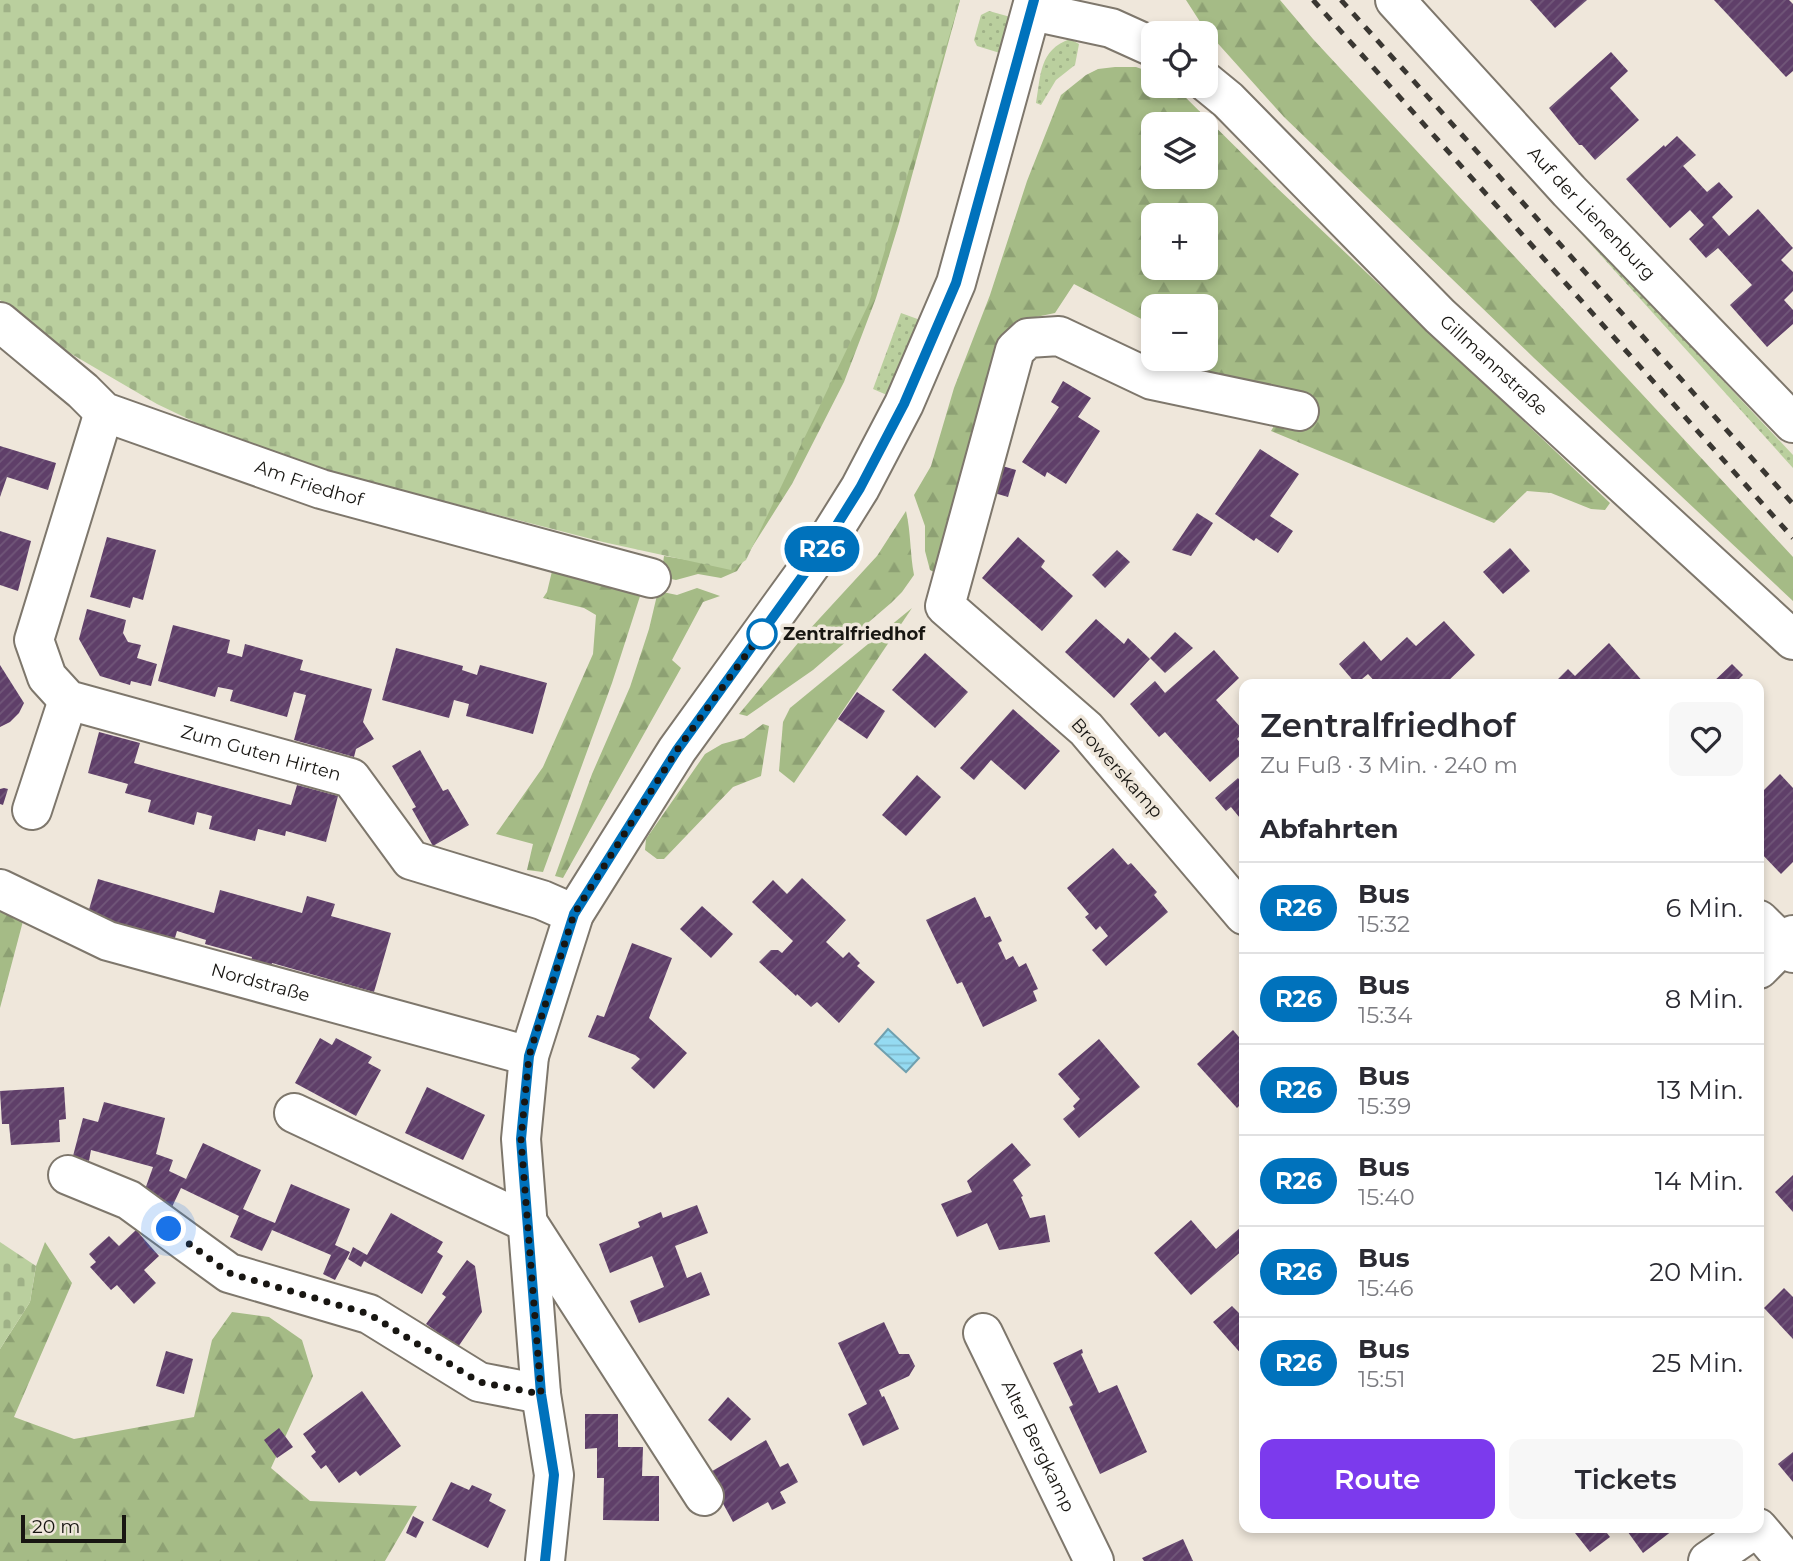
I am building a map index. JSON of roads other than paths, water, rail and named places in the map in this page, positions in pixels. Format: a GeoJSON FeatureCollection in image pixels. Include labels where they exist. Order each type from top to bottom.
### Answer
{"type":"FeatureCollection","features":[{"type":"Feature","properties":{"kind":"street","name":"Auf der Lienenburg"},"geometry":{"type":"LineString","coordinates":[[1395,0],[1569,191],[1793,423]]}},
{"type":"Feature","properties":{"kind":"street"},"geometry":{"type":"LineString","coordinates":[[545,1561],[554,1475],[541,1394],[521,1139],[529,1056],[574,914],[677,750],[820,552],[860,488],[904,404],[956,283],[1033,5],[1111,28],[1141,42]]}},
{"type":"Feature","properties":{"kind":"street","name":"Gillmannstraße"},"geometry":{"type":"LineString","coordinates":[[1218,92],[1440,316],[1793,640]]}},
{"type":"Feature","properties":{"kind":"street","name":"Am Friedhof"},"geometry":{"type":"LineString","coordinates":[[0,322],[83,391],[104,412],[321,489],[650,578]]}},
{"type":"Feature","properties":{"kind":"street","name":"Browerskamp"},"geometry":{"type":"LineString","coordinates":[[1239,909],[1086,729],[944,606],[1015,350],[1028,338],[1059,335],[1152,380],[1299,411]]}},
{"type":"Feature","properties":{"kind":"street"},"geometry":{"type":"LineString","coordinates":[[32,810],[68,700],[47,677],[34,640],[104,412]]}},
{"type":"Feature","properties":{"kind":"street","name":"Zum Guten Hirten"},"geometry":{"type":"LineString","coordinates":[[68,700],[351,778],[411,860],[542,900],[574,914]]}},
{"type":"Feature","properties":{"kind":"street","name":"Nordstraße"},"geometry":{"type":"LineString","coordinates":[[0,889],[108,941],[529,1056]]}},
{"type":"Feature","properties":{"kind":"street"},"geometry":{"type":"LineString","coordinates":[[294,1113],[528,1223],[704,1496]]}},
{"type":"Feature","properties":{"kind":"street"},"geometry":{"type":"LineString","coordinates":[[68,1175],[129,1200],[229,1273],[369,1314],[479,1382],[541,1394]]}},
{"type":"Feature","properties":{"kind":"street","name":"Alter Bergkamp"},"geometry":{"type":"LineString","coordinates":[[983,1333],[1094,1561]]}},
{"type":"Feature","properties":{"kind":"street"},"geometry":{"type":"LineString","coordinates":[[1708,1561],[1750,1533]]}},
{"type":"Feature","properties":{"kind":"street"},"geometry":{"type":"LineString","coordinates":[[1761,1533],[1786,1561]]}},
{"type":"Feature","properties":{"kind":"water"},"geometry":{"type":"Polygon","coordinates":[[[888,1029],[919,1058],[906,1072],[875,1044],[888,1029]]]}},
{"type":"Feature","properties":{"kind":"railway"},"geometry":{"type":"LineString","coordinates":[[1313,0],[1793,538]]}},
{"type":"Feature","properties":{"kind":"railway"},"geometry":{"type":"LineString","coordinates":[[1341,0],[1793,504]]}},
{"type":"Feature","properties":{"kind":"place","name":"Zentralfriedhof"},"geometry":{"type":"Point","coordinates":[762,634]}}]}
